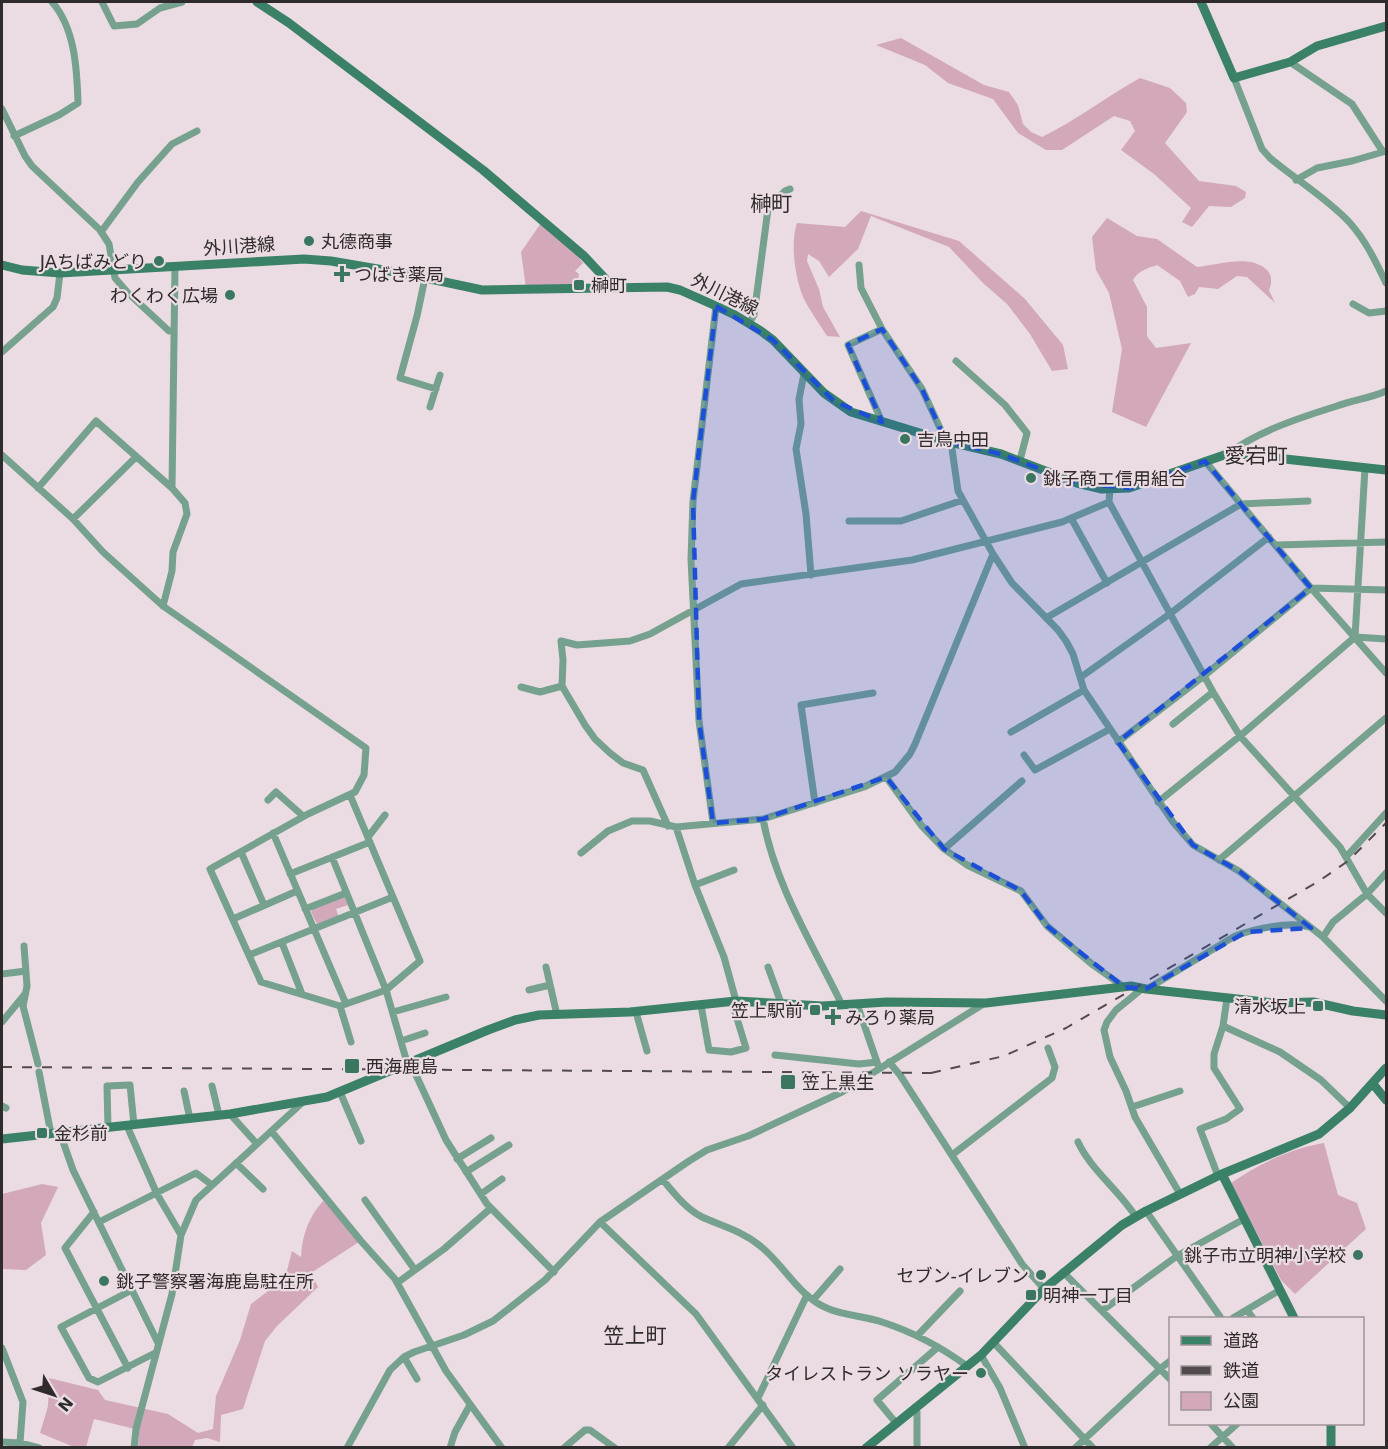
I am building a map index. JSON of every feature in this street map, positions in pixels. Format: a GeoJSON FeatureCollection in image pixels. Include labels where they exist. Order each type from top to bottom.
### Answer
{"type":"FeatureCollection","features":[{"type":"Feature","properties":{"kind":"street"},"geometry":{"type":"LineString","coordinates":[[14,136],[59,115],[78,103],[77,71],[73,48],[66,25],[52,2]]}},
{"type":"Feature","properties":{"kind":"street"},"geometry":{"type":"LineString","coordinates":[[102,2],[114,26],[137,24],[160,8],[182,2]]}},
{"type":"Feature","properties":{"kind":"street"},"geometry":{"type":"LineString","coordinates":[[257,2],[289,23],[483,170],[584,256],[613,287]]}},
{"type":"Feature","properties":{"kind":"street"},"geometry":{"type":"LineString","coordinates":[[1201,2],[1262,149],[1296,180],[1350,223],[1368,246],[1386,283]]}},
{"type":"Feature","properties":{"kind":"street"},"geometry":{"type":"LineString","coordinates":[[1234,78],[1290,62],[1317,46],[1386,26]]}},
{"type":"Feature","properties":{"kind":"street"},"geometry":{"type":"LineString","coordinates":[[1290,62],[1352,104],[1385,152],[1317,168],[1296,180]]}},
{"type":"Feature","properties":{"kind":"street"},"geometry":{"type":"LineString","coordinates":[[2,109],[14,136],[32,166],[101,232],[109,244],[116,278],[128,293],[169,331],[173,331]]}},
{"type":"Feature","properties":{"kind":"street"},"geometry":{"type":"LineString","coordinates":[[101,232],[138,182],[172,144],[196,131]]}},
{"type":"Feature","properties":{"kind":"street"},"geometry":{"type":"LineString","coordinates":[[749,323],[754,315],[768,209],[784,191],[790,189]]}},
{"type":"Feature","properties":{"kind":"street","name":"外川港線"},"geometry":{"type":"LineString","coordinates":[[2,265],[22,270],[60,273],[304,259],[331,261],[482,290],[667,287],[680,290],[749,323],[773,340],[804,374],[841,406],[882,422],[1020,460],[1077,483],[1110,489],[1139,485],[1230,453],[1386,470]]}},
{"type":"Feature","properties":{"kind":"street"},"geometry":{"type":"LineString","coordinates":[[859,265],[861,288],[882,329],[922,388],[948,441],[958,491],[993,554],[1012,583],[1066,640],[1073,654],[1084,690],[1158,802],[1193,845],[1239,870],[1323,937],[1386,1001]]}},
{"type":"Feature","properties":{"kind":"street"},"geometry":{"type":"LineString","coordinates":[[172,488],[175,267]]}},
{"type":"Feature","properties":{"kind":"street"},"geometry":{"type":"LineString","coordinates":[[2,352],[53,307],[57,298],[60,273]]}},
{"type":"Feature","properties":{"kind":"street"},"geometry":{"type":"LineString","coordinates":[[425,278],[400,378],[436,389]]}},
{"type":"Feature","properties":{"kind":"street"},"geometry":{"type":"LineString","coordinates":[[1353,304],[1369,313],[1386,311]]}},
{"type":"Feature","properties":{"kind":"street"},"geometry":{"type":"LineString","coordinates":[[713,823],[699,720],[691,559],[693,501],[716,306]]}},
{"type":"Feature","properties":{"kind":"street"},"geometry":{"type":"LineString","coordinates":[[882,329],[848,345],[882,422]]}},
{"type":"Feature","properties":{"kind":"street"},"geometry":{"type":"LineString","coordinates":[[956,361],[1005,405],[1027,433],[1020,460]]}},
{"type":"Feature","properties":{"kind":"street"},"geometry":{"type":"LineString","coordinates":[[804,374],[799,399],[801,424],[796,449],[806,514],[811,575]]}},
{"type":"Feature","properties":{"kind":"street"},"geometry":{"type":"LineString","coordinates":[[430,407],[440,375]]}},
{"type":"Feature","properties":{"kind":"street"},"geometry":{"type":"LineString","coordinates":[[1230,453],[1239,445],[1262,434],[1337,405],[1386,391]]}},
{"type":"Feature","properties":{"kind":"street"},"geometry":{"type":"LineString","coordinates":[[38,488],[96,422],[172,488],[184,503],[187,514],[173,552],[172,571],[163,606]]}},
{"type":"Feature","properties":{"kind":"street"},"geometry":{"type":"LineString","coordinates":[[2,455],[74,519],[104,552],[163,606],[366,748],[361,784],[350,795],[303,816],[210,869],[261,982],[343,1005],[386,990],[420,961],[350,795]]}},
{"type":"Feature","properties":{"kind":"street"},"geometry":{"type":"LineString","coordinates":[[74,519],[136,457]]}},
{"type":"Feature","properties":{"kind":"street"},"geometry":{"type":"LineString","coordinates":[[1205,461],[1311,588],[1386,673]]}},
{"type":"Feature","properties":{"kind":"street"},"geometry":{"type":"LineString","coordinates":[[1355,637],[1365,468]]}},
{"type":"Feature","properties":{"kind":"street"},"geometry":{"type":"LineString","coordinates":[[1110,489],[1109,502],[1204,676],[1240,736],[1340,847],[1367,894],[1386,913]]}},
{"type":"Feature","properties":{"kind":"street"},"geometry":{"type":"LineString","coordinates":[[849,521],[901,521],[963,500]]}},
{"type":"Feature","properties":{"kind":"street"},"geometry":{"type":"LineString","coordinates":[[1046,618],[1241,504],[1308,501]]}},
{"type":"Feature","properties":{"kind":"street"},"geometry":{"type":"LineString","coordinates":[[701,1005],[709,1050],[731,1052],[746,1048],[724,957],[672,826],[643,770],[623,763],[595,739],[562,686],[561,641],[577,645],[630,641],[650,634],[741,584],[912,560],[1071,518],[1109,502]]}},
{"type":"Feature","properties":{"kind":"street"},"geometry":{"type":"LineString","coordinates":[[1071,518],[1107,583]]}},
{"type":"Feature","properties":{"kind":"street"},"geometry":{"type":"LineString","coordinates":[[1081,677],[1171,613],[1269,537]]}},
{"type":"Feature","properties":{"kind":"street"},"geometry":{"type":"LineString","coordinates":[[1277,545],[1386,542]]}},
{"type":"Feature","properties":{"kind":"street"},"geometry":{"type":"LineString","coordinates":[[581,853],[608,831],[632,821],[650,821],[672,826],[763,819],[864,787],[886,777],[903,764],[915,744],[993,554]]}},
{"type":"Feature","properties":{"kind":"street"},"geometry":{"type":"LineString","coordinates":[[1118,742],[1204,676],[1311,588],[1386,590]]}},
{"type":"Feature","properties":{"kind":"street"},"geometry":{"type":"LineString","coordinates":[[1158,802],[1240,736],[1355,637],[1386,639]]}},
{"type":"Feature","properties":{"kind":"street"},"geometry":{"type":"LineString","coordinates":[[521,687],[540,692],[562,686]]}},
{"type":"Feature","properties":{"kind":"street"},"geometry":{"type":"LineString","coordinates":[[1011,732],[1084,690]]}},
{"type":"Feature","properties":{"kind":"street"},"geometry":{"type":"LineString","coordinates":[[1173,724],[1213,692]]}},
{"type":"Feature","properties":{"kind":"street"},"geometry":{"type":"LineString","coordinates":[[815,803],[801,705],[873,693]]}},
{"type":"Feature","properties":{"kind":"street"},"geometry":{"type":"LineString","coordinates":[[1219,860],[1386,718]]}},
{"type":"Feature","properties":{"kind":"street"},"geometry":{"type":"LineString","coordinates":[[1024,755],[1035,770],[1110,729]]}},
{"type":"Feature","properties":{"kind":"street"},"geometry":{"type":"LineString","coordinates":[[886,777],[921,825],[944,849],[967,865],[1021,891],[1047,926],[1093,965],[1124,987]]}},
{"type":"Feature","properties":{"kind":"street"},"geometry":{"type":"LineString","coordinates":[[944,849],[1022,781]]}},
{"type":"Feature","properties":{"kind":"street"},"geometry":{"type":"LineString","coordinates":[[268,800],[276,792],[303,816]]}},
{"type":"Feature","properties":{"kind":"street"},"geometry":{"type":"LineString","coordinates":[[1346,857],[1386,813]]}},
{"type":"Feature","properties":{"kind":"street"},"geometry":{"type":"LineString","coordinates":[[290,874],[369,839],[385,815]]}},
{"type":"Feature","properties":{"kind":"street"},"geometry":{"type":"LineString","coordinates":[[763,819],[768,843],[787,894],[842,1005]]}},
{"type":"Feature","properties":{"kind":"street"},"geometry":{"type":"LineString","coordinates":[[273,833],[343,1005],[351,1042]]}},
{"type":"Feature","properties":{"kind":"street"},"geometry":{"type":"LineString","coordinates":[[241,852],[264,905]]}},
{"type":"Feature","properties":{"kind":"street"},"geometry":{"type":"LineString","coordinates":[[332,857],[386,990],[406,1059],[410,1062],[446,1140],[491,1209],[554,1272]]}},
{"type":"Feature","properties":{"kind":"street"},"geometry":{"type":"LineString","coordinates":[[695,885],[734,870]]}},
{"type":"Feature","properties":{"kind":"street"},"geometry":{"type":"LineString","coordinates":[[1323,937],[1333,922],[1367,894],[1386,873]]}},
{"type":"Feature","properties":{"kind":"street"},"geometry":{"type":"LineString","coordinates":[[232,919],[297,891]]}},
{"type":"Feature","properties":{"kind":"street"},"geometry":{"type":"LineString","coordinates":[[305,909],[346,893]]}},
{"type":"Feature","properties":{"kind":"street"},"geometry":{"type":"LineString","coordinates":[[249,955],[393,897]]}},
{"type":"Feature","properties":{"kind":"street"},"geometry":{"type":"LineString","coordinates":[[1180,1194],[1148,1142],[1110,1057],[1104,1030],[1107,1022],[1116,1010],[1144,989],[1246,932],[1302,925],[1311,928]]}},
{"type":"Feature","properties":{"kind":"street"},"geometry":{"type":"LineString","coordinates":[[282,943],[302,994]]}},
{"type":"Feature","properties":{"kind":"street"},"geometry":{"type":"LineString","coordinates":[[24,946],[27,986],[23,1006],[55,1133],[158,1343]]}},
{"type":"Feature","properties":{"kind":"street"},"geometry":{"type":"LineString","coordinates":[[546,967],[557,1015]]}},
{"type":"Feature","properties":{"kind":"street"},"geometry":{"type":"LineString","coordinates":[[768,967],[781,1003]]}},
{"type":"Feature","properties":{"kind":"street"},"geometry":{"type":"LineString","coordinates":[[2,974],[27,971]]}},
{"type":"Feature","properties":{"kind":"street"},"geometry":{"type":"LineString","coordinates":[[529,990],[550,985]]}},
{"type":"Feature","properties":{"kind":"street"},"geometry":{"type":"LineString","coordinates":[[2,1139],[190,1119],[303,1102],[340,1092],[515,1020],[539,1015],[636,1012],[734,1001],[842,1005],[986,1003],[1124,987],[1275,1003],[1313,1002],[1353,1011],[1386,1015]]}},
{"type":"Feature","properties":{"kind":"street"},"geometry":{"type":"LineString","coordinates":[[2,1022],[25,993]]}},
{"type":"Feature","properties":{"kind":"street"},"geometry":{"type":"LineString","coordinates":[[393,1012],[446,997]]}},
{"type":"Feature","properties":{"kind":"street"},"geometry":{"type":"LineString","coordinates":[[1227,998],[1223,1026],[1214,1054],[1214,1068],[1240,1109],[1226,1119],[1200,1129],[1220,1175],[1294,1317]]}},
{"type":"Feature","properties":{"kind":"street"},"geometry":{"type":"LineString","coordinates":[[775,1055],[878,1065],[889,1062],[986,1003]]}},
{"type":"Feature","properties":{"kind":"street"},"geometry":{"type":"LineString","coordinates":[[858,1004],[878,1065]]}},
{"type":"Feature","properties":{"kind":"street"},"geometry":{"type":"LineString","coordinates":[[636,1012],[647,1051]]}},
{"type":"Feature","properties":{"kind":"street"},"geometry":{"type":"LineString","coordinates":[[1223,1026],[1280,1052],[1321,1080],[1350,1108]]}},
{"type":"Feature","properties":{"kind":"street"},"geometry":{"type":"LineString","coordinates":[[401,1041],[425,1034]]}},
{"type":"Feature","properties":{"kind":"street"},"geometry":{"type":"LineString","coordinates":[[952,1155],[1052,1078],[1055,1067],[1048,1048]]}},
{"type":"Feature","properties":{"kind":"street"},"geometry":{"type":"LineString","coordinates":[[889,1062],[900,1075],[1022,1264],[1044,1289]]}},
{"type":"Feature","properties":{"kind":"street"},"geometry":{"type":"LineString","coordinates":[[347,1448],[390,1370],[404,1357],[464,1335],[493,1321],[554,1272],[600,1222],[706,1150],[748,1136],[850,1088],[866,1078],[878,1065]]}},
{"type":"Feature","properties":{"kind":"street"},"geometry":{"type":"LineString","coordinates":[[866,1448],[981,1355],[1044,1289],[1136,1216],[1220,1175],[1319,1134],[1350,1108],[1386,1068]]}},
{"type":"Feature","properties":{"kind":"street"},"geometry":{"type":"LineString","coordinates":[[1373,1084],[1386,1100]]}},
{"type":"Feature","properties":{"kind":"street"},"geometry":{"type":"LineString","coordinates":[[108,1128],[107,1086],[130,1085],[130,1125],[158,1194],[181,1236]]}},
{"type":"Feature","properties":{"kind":"street"},"geometry":{"type":"LineString","coordinates":[[212,1086],[219,1115]]}},
{"type":"Feature","properties":{"kind":"street"},"geometry":{"type":"LineString","coordinates":[[184,1091],[190,1119]]}},
{"type":"Feature","properties":{"kind":"street"},"geometry":{"type":"LineString","coordinates":[[1132,1107],[1180,1091]]}},
{"type":"Feature","properties":{"kind":"street"},"geometry":{"type":"LineString","coordinates":[[340,1092],[361,1141]]}},
{"type":"Feature","properties":{"kind":"street"},"geometry":{"type":"LineString","coordinates":[[134,1448],[136,1429],[172,1294],[181,1236],[196,1200],[303,1102]]}},
{"type":"Feature","properties":{"kind":"street"},"geometry":{"type":"LineString","coordinates":[[230,1114],[257,1144]]}},
{"type":"Feature","properties":{"kind":"street"},"geometry":{"type":"LineString","coordinates":[[272,1132],[397,1283],[446,1371],[502,1448]]}},
{"type":"Feature","properties":{"kind":"street"},"geometry":{"type":"LineString","coordinates":[[457,1159],[491,1138]]}},
{"type":"Feature","properties":{"kind":"street"},"geometry":{"type":"LineString","coordinates":[[1078,1142],[1085,1154],[1136,1216]]}},
{"type":"Feature","properties":{"kind":"street"},"geometry":{"type":"LineString","coordinates":[[466,1172],[509,1145]]}},
{"type":"Feature","properties":{"kind":"street"},"geometry":{"type":"LineString","coordinates":[[236,1163],[263,1189]]}},
{"type":"Feature","properties":{"kind":"street"},"geometry":{"type":"LineString","coordinates":[[99,1222],[196,1173],[212,1185]]}},
{"type":"Feature","properties":{"kind":"street"},"geometry":{"type":"LineString","coordinates":[[481,1194],[502,1179]]}},
{"type":"Feature","properties":{"kind":"street"},"geometry":{"type":"LineString","coordinates":[[663,1180],[682,1202],[701,1216],[727,1226],[760,1245],[796,1285],[829,1309],[881,1322],[917,1336],[967,1366]]}},
{"type":"Feature","properties":{"kind":"street"},"geometry":{"type":"LineString","coordinates":[[364,1200],[415,1270]]}},
{"type":"Feature","properties":{"kind":"street"},"geometry":{"type":"LineString","coordinates":[[397,1283],[444,1250],[491,1209]]}},
{"type":"Feature","properties":{"kind":"street"},"geometry":{"type":"LineString","coordinates":[[1146,1211],[1220,1317]]}},
{"type":"Feature","properties":{"kind":"street"},"geometry":{"type":"LineString","coordinates":[[94,1212],[65,1248],[128,1368]]}},
{"type":"Feature","properties":{"kind":"street"},"geometry":{"type":"LineString","coordinates":[[1103,1310],[1177,1256],[1244,1219]]}},
{"type":"Feature","properties":{"kind":"street"},"geometry":{"type":"LineString","coordinates":[[600,1222],[696,1314],[794,1448]]}},
{"type":"Feature","properties":{"kind":"street"},"geometry":{"type":"LineString","coordinates":[[758,1398],[810,1297],[840,1269]]}},
{"type":"Feature","properties":{"kind":"street"},"geometry":{"type":"LineString","coordinates":[[1064,1272],[1169,1378]]}},
{"type":"Feature","properties":{"kind":"street"},"geometry":{"type":"LineString","coordinates":[[132,1290],[62,1327],[89,1378],[98,1382],[155,1353]]}},
{"type":"Feature","properties":{"kind":"street"},"geometry":{"type":"LineString","coordinates":[[1235,1317],[1280,1290]]}},
{"type":"Feature","properties":{"kind":"street"},"geometry":{"type":"LineString","coordinates":[[917,1336],[960,1291]]}},
{"type":"Feature","properties":{"kind":"street"},"geometry":{"type":"LineString","coordinates":[[1247,1310],[1251,1317]]}},
{"type":"Feature","properties":{"kind":"street"},"geometry":{"type":"LineString","coordinates":[[994,1343],[1093,1448]]}},
{"type":"Feature","properties":{"kind":"street"},"geometry":{"type":"LineString","coordinates":[[896,1423],[877,1400],[938,1347]]}},
{"type":"Feature","properties":{"kind":"street"},"geometry":{"type":"LineString","coordinates":[[2,1348],[23,1402],[20,1443]]}},
{"type":"Feature","properties":{"kind":"street"},"geometry":{"type":"LineString","coordinates":[[981,1355],[1000,1388],[1025,1448]]}},
{"type":"Feature","properties":{"kind":"street"},"geometry":{"type":"LineString","coordinates":[[404,1357],[417,1379]]}},
{"type":"Feature","properties":{"kind":"street"},"geometry":{"type":"LineString","coordinates":[[1075,1448],[1169,1363]]}},
{"type":"Feature","properties":{"kind":"street"},"geometry":{"type":"LineString","coordinates":[[450,1448],[455,1432],[470,1405]]}},
{"type":"Feature","properties":{"kind":"street"},"geometry":{"type":"LineString","coordinates":[[728,1448],[763,1405]]}},
{"type":"Feature","properties":{"kind":"street"},"geometry":{"type":"LineString","coordinates":[[915,1407],[917,1448]]}},
{"type":"Feature","properties":{"kind":"street"},"geometry":{"type":"LineString","coordinates":[[1212,1425],[1233,1448]]}},
{"type":"Feature","properties":{"kind":"street"},"geometry":{"type":"LineString","coordinates":[[1210,1448],[1236,1425]]}},
{"type":"Feature","properties":{"kind":"street"},"geometry":{"type":"LineString","coordinates":[[1331,1425],[1331,1448]]}},
{"type":"Feature","properties":{"kind":"street"},"geometry":{"type":"LineString","coordinates":[[564,1448],[585,1430],[590,1430],[615,1448]]}},
{"type":"Feature","properties":{"kind":"street"},"geometry":{"type":"LineString","coordinates":[[2,1442],[20,1443],[39,1448]]}},
{"type":"Feature","properties":{"kind":"highlighted area"},"geometry":{"type":"Polygon","coordinates":[[[716,306],[773,340],[834,401],[882,422],[848,345],[882,329],[922,389],[946,441],[1001,454],[1077,483],[1129,488],[1205,461],[1311,588],[1118,742],[1193,845],[1239,871],[1311,928],[1246,932],[1146,989],[1124,987],[1047,926],[1021,891],[944,849],[886,777],[763,819],[713,823],[699,721],[693,501],[716,306]]]}},
{"type":"Feature","properties":{"kind":"green space"},"geometry":{"type":"Polygon","coordinates":[[[901,38],[984,85],[1009,92],[1018,105],[1023,124],[1031,132],[1042,137],[1140,78],[1170,88],[1186,103],[1187,112],[1165,143],[1199,181],[1236,186],[1246,192],[1245,198],[1231,207],[1209,206],[1192,227],[1182,222],[1191,208],[1154,174],[1121,150],[1135,131],[1130,121],[1114,116],[1062,150],[1046,150],[1018,133],[993,99],[948,83],[925,65],[876,45],[901,38]]]}},
{"type":"Feature","properties":{"kind":"green space"},"geometry":{"type":"Polygon","coordinates":[[[861,211],[959,241],[1025,299],[1063,345],[1068,369],[1052,371],[1030,334],[1007,304],[983,283],[949,247],[871,216],[858,249],[829,277],[819,261],[808,254],[807,261],[819,289],[823,307],[840,337],[827,336],[806,304],[798,282],[794,261],[797,223],[845,227],[861,211]]]}},
{"type":"Feature","properties":{"kind":"green space"},"geometry":{"type":"Polygon","coordinates":[[[1107,218],[1137,236],[1157,239],[1197,267],[1253,262],[1268,271],[1271,278],[1269,290],[1275,303],[1247,277],[1237,276],[1218,289],[1199,287],[1195,294],[1188,297],[1180,281],[1157,265],[1144,270],[1135,277],[1133,280],[1147,307],[1147,336],[1156,348],[1191,343],[1146,427],[1112,412],[1122,349],[1109,293],[1096,270],[1092,237],[1107,218]]]}},
{"type":"Feature","properties":{"kind":"green space"},"geometry":{"type":"Polygon","coordinates":[[[541,223],[583,263],[575,271],[579,274],[577,285],[526,288],[521,252],[541,223]]]}},
{"type":"Feature","properties":{"kind":"green space"},"geometry":{"type":"Polygon","coordinates":[[[344,896],[348,905],[336,909],[339,917],[317,924],[311,912],[313,908],[344,896]]]}},
{"type":"Feature","properties":{"kind":"green space"},"geometry":{"type":"Polygon","coordinates":[[[1324,1143],[1338,1195],[1357,1203],[1366,1229],[1295,1294],[1281,1280],[1231,1183],[1252,1169],[1276,1158],[1324,1143]]]}},
{"type":"Feature","properties":{"kind":"green space"},"geometry":{"type":"Polygon","coordinates":[[[42,1184],[58,1187],[41,1223],[46,1255],[26,1270],[2,1269],[2,1194],[42,1184]]]}},
{"type":"Feature","properties":{"kind":"green space"},"geometry":{"type":"Polygon","coordinates":[[[324,1200],[359,1242],[311,1273],[318,1287],[277,1326],[265,1341],[243,1409],[221,1415],[220,1442],[207,1438],[195,1440],[192,1447],[138,1447],[139,1430],[94,1419],[86,1447],[74,1447],[40,1433],[48,1406],[49,1378],[98,1390],[105,1400],[168,1414],[198,1433],[213,1429],[216,1396],[240,1340],[251,1304],[285,1278],[292,1251],[301,1257],[307,1226],[324,1200]]]}},
{"type":"Feature","properties":{"kind":"railway"},"geometry":{"type":"LineString","coordinates":[[931,1073],[1004,1056],[1066,1028],[1319,881],[1348,861],[1386,823]]}},
{"type":"Feature","properties":{"kind":"railway"},"geometry":{"type":"LineString","coordinates":[[2,1067],[937,1073]]}},
{"type":"Feature","properties":{"kind":"place","name":"丸德商事"},"geometry":{"type":"Point","coordinates":[309,241]}},
{"type":"Feature","properties":{"kind":"place","name":"JAちばみどり"},"geometry":{"type":"Point","coordinates":[159,261]}},
{"type":"Feature","properties":{"kind":"place","name":"つばき薬局"},"geometry":{"type":"Point","coordinates":[342,274]}},
{"type":"Feature","properties":{"kind":"place","name":"榊町"},"geometry":{"type":"Point","coordinates":[579,285]}},
{"type":"Feature","properties":{"kind":"place","name":"わくわく広場"},"geometry":{"type":"Point","coordinates":[230,295]}},
{"type":"Feature","properties":{"kind":"place","name":"吉鳥中田"},"geometry":{"type":"Point","coordinates":[905,439]}},
{"type":"Feature","properties":{"kind":"place","name":"銚子商エ信用組合"},"geometry":{"type":"Point","coordinates":[1031,478]}},
{"type":"Feature","properties":{"kind":"place","name":"清水坂上"},"geometry":{"type":"Point","coordinates":[1318,1006]}},
{"type":"Feature","properties":{"kind":"place","name":"笠上駅前"},"geometry":{"type":"Point","coordinates":[815,1010]}},
{"type":"Feature","properties":{"kind":"place","name":"みろり薬局"},"geometry":{"type":"Point","coordinates":[833,1017]}},
{"type":"Feature","properties":{"kind":"place","name":"西海鹿島"},"geometry":{"type":"Point","coordinates":[352,1066]}},
{"type":"Feature","properties":{"kind":"place","name":"笠上黒生"},"geometry":{"type":"Point","coordinates":[788,1082]}},
{"type":"Feature","properties":{"kind":"place","name":"金杉前"},"geometry":{"type":"Point","coordinates":[42,1133]}},
{"type":"Feature","properties":{"kind":"place","name":"銚子市立明神小学校"},"geometry":{"type":"Point","coordinates":[1358,1255]}},
{"type":"Feature","properties":{"kind":"place","name":"セブン-イレブン"},"geometry":{"type":"Point","coordinates":[1041,1275]}},
{"type":"Feature","properties":{"kind":"place","name":"銚子警察署海鹿島駐在所"},"geometry":{"type":"Point","coordinates":[104,1281]}},
{"type":"Feature","properties":{"kind":"place","name":"明神一丁目"},"geometry":{"type":"Point","coordinates":[1031,1295]}},
{"type":"Feature","properties":{"kind":"place","name":"タイレストラン ソラヤー"},"geometry":{"type":"Point","coordinates":[981,1373]}},
{"type":"Feature","properties":{"kind":"district","name":"榊町"},"geometry":{"type":"Point","coordinates":[771,204]}},
{"type":"Feature","properties":{"kind":"district","name":"愛宕町"},"geometry":{"type":"Point","coordinates":[1256,456]}},
{"type":"Feature","properties":{"kind":"district","name":"笠上町"},"geometry":{"type":"Point","coordinates":[635,1336]}}]}
